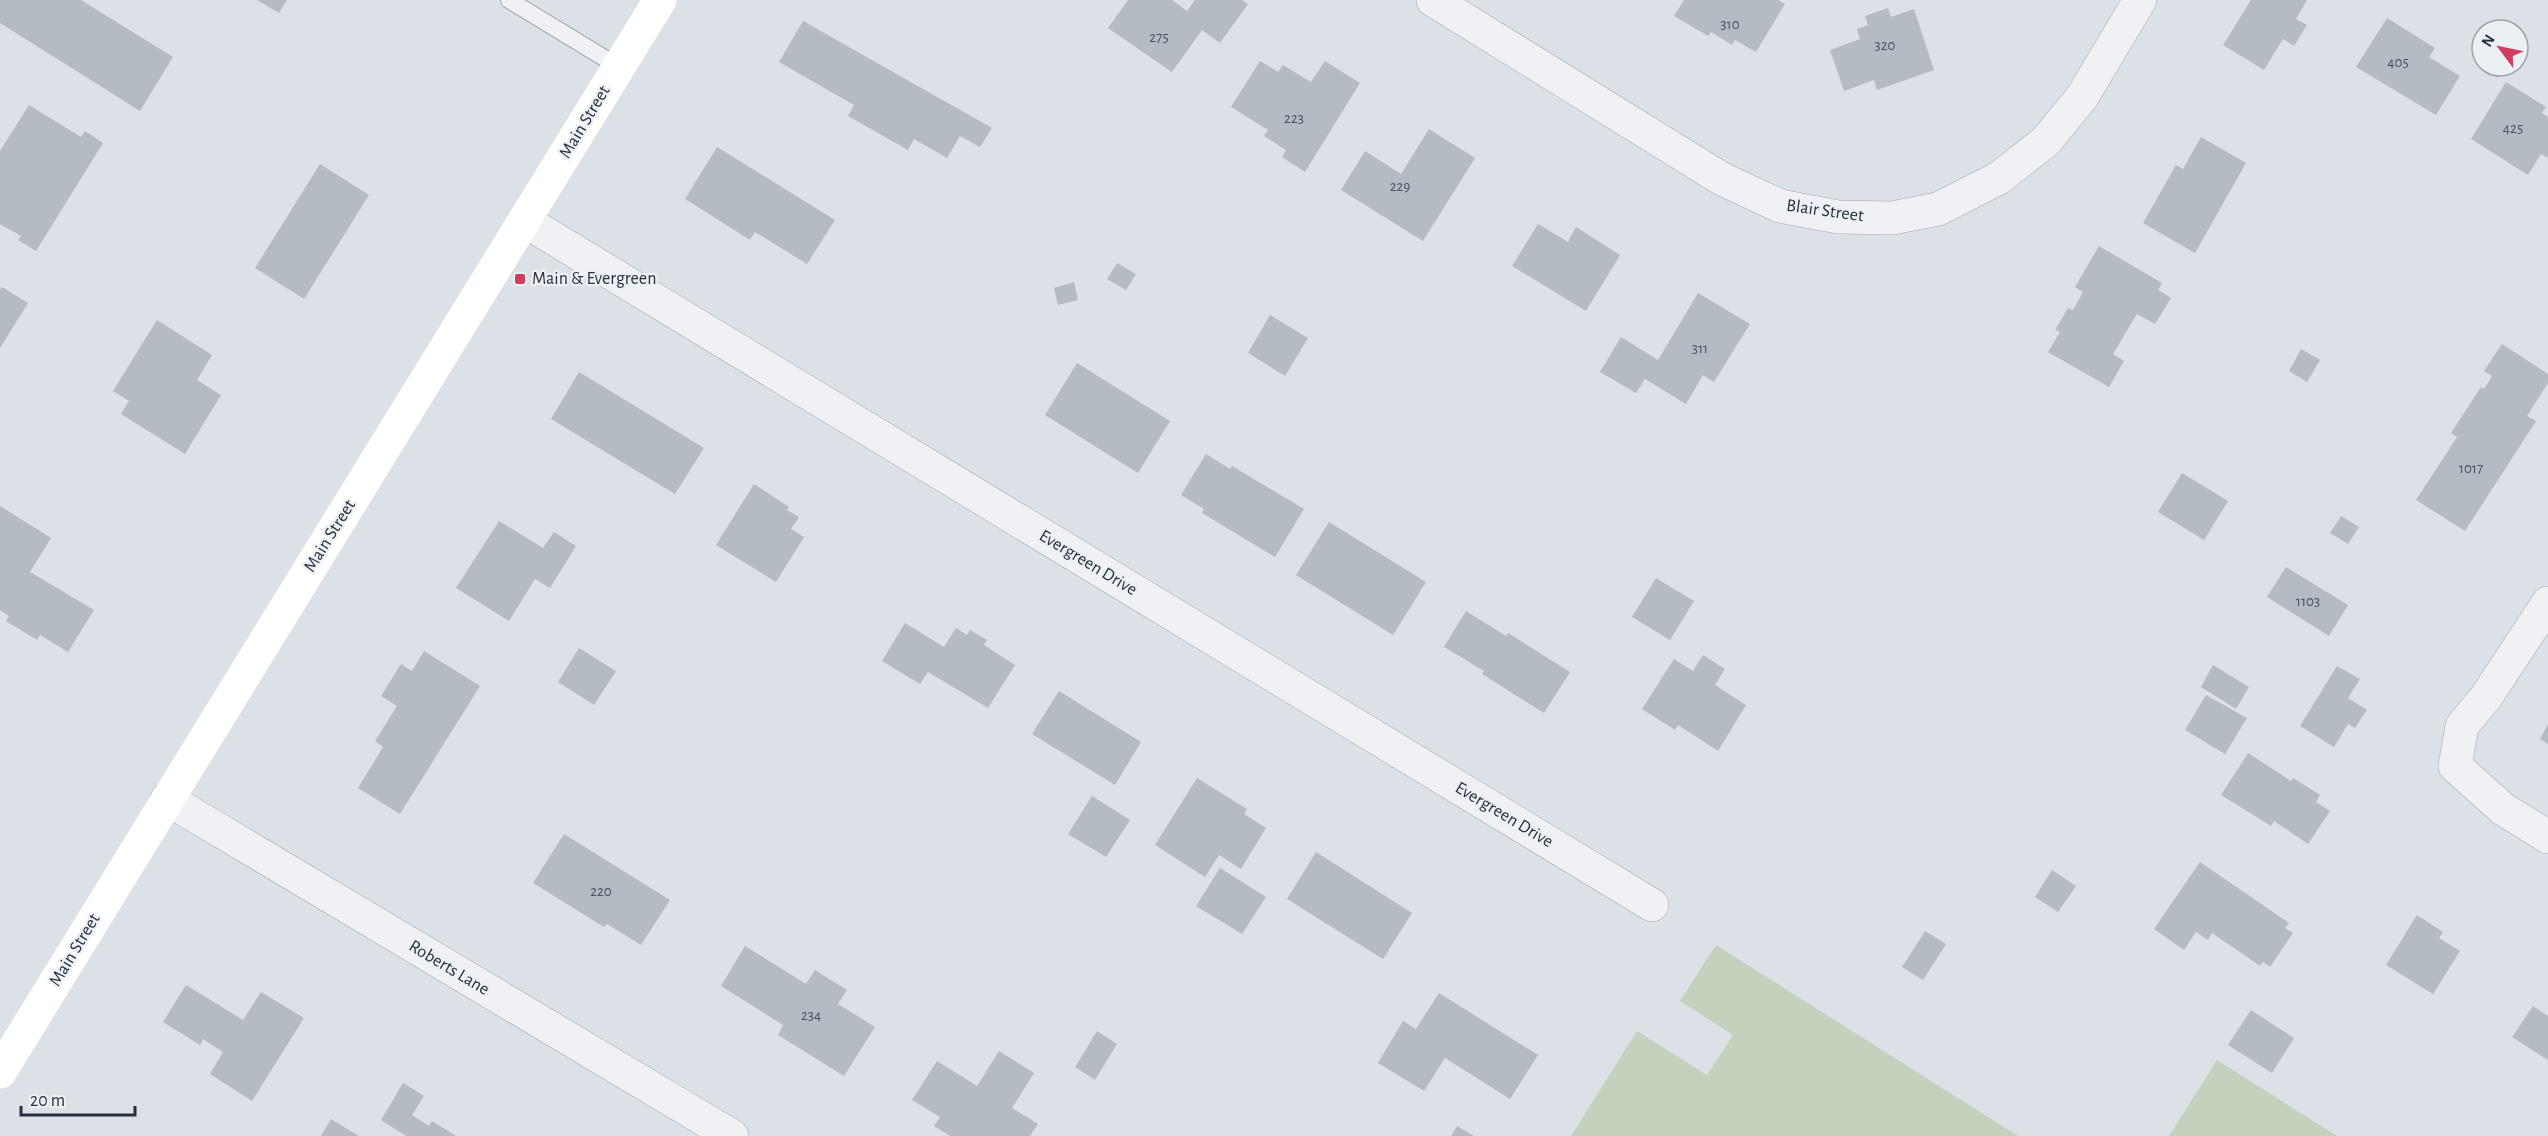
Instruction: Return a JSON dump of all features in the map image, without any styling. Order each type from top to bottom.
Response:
[{"type":"main road","name":"Main Street","points":[[0,1072],[660,0]]},
{"type":"street","name":"Blair Street","points":[[1433,0],[1722,179],[1780,206],[1838,217],[1892,218],[1938,208],[1999,178],[2046,141],[2082,97],[2140,0]]},
{"type":"street","name":"Evergreen Drive","points":[[525,221],[1652,905]]},
{"type":"street","points":[[2548,603],[2486,697],[2462,726],[2456,766],[2503,809],[2548,837]]},
{"type":"street","name":"Roberts Lane","points":[[167,799],[732,1136]]},
{"type":"lane","points":[[509,0],[619,67]]},
{"type":"green space","points":[[1716,945],[2018,1136],[1571,1136],[1637,1031],[1707,1075],[1733,1035],[1680,1001]]},
{"type":"green space","points":[[2217,1060],[2337,1136],[2169,1136]]},
{"type":"building","points":[[0,0],[81,0],[173,57],[140,111],[0,23]]},
{"type":"building","points":[[257,0],[287,0],[279,13]]},
{"type":"building","points":[[1128,0],[1172,0],[1187,11],[1195,0],[1242,0],[1248,4],[1220,43],[1202,30],[1172,72],[1108,28]]},
{"type":"building","points":[[1684,0],[1778,0],[1785,4],[1756,52],[1735,40],[1732,45],[1711,32],[1708,36],[1674,16]]},
{"type":"building","points":[[2251,0],[2307,0],[2296,19],[2307,25],[2294,46],[2283,39],[2264,70],[2223,45]]},
{"type":"building","points":[[1888,8],[1891,17],[1914,9],[1934,70],[1877,90],[1874,80],[1844,91],[1830,50],[1860,39],[1857,29],[1868,25],[1865,16]]},
{"type":"building","points":[[2387,18],[2435,48],[2429,57],[2460,76],[2436,115],[2356,67]]},
{"type":"building","points":[[803,21],[992,128],[980,147],[960,136],[947,158],[914,139],[908,150],[848,116],[854,105],[779,62]]},
{"type":"building","points":[[1260,61],[1278,72],[1283,65],[1311,82],[1325,61],[1360,83],[1305,172],[1282,157],[1286,150],[1264,136],[1268,130],[1231,107]]},
{"type":"building","points":[[2506,82],[2546,107],[2542,113],[2548,117],[2548,158],[2541,154],[2528,175],[2471,139]]},
{"type":"building","points":[[29,105],[81,137],[85,131],[103,143],[36,251],[18,240],[21,236],[0,224],[0,151]]},
{"type":"building","points":[[1429,129],[1475,158],[1423,241],[1341,190],[1365,151],[1401,174]]},
{"type":"building","points":[[2201,137],[2246,163],[2195,253],[2143,223],[2176,165],[2183,169]]},
{"type":"building","points":[[717,147],[835,220],[807,264],[755,232],[750,240],[685,199]]},
{"type":"building","points":[[320,164],[369,195],[304,299],[255,268]]},
{"type":"building","points":[[1538,224],[1568,242],[1576,227],[1620,255],[1586,311],[1512,266]]},
{"type":"building","points":[[2099,246],[2162,283],[2158,290],[2171,298],[2155,324],[2137,314],[2113,354],[2124,361],[2109,387],[2048,352],[2060,332],[2055,330],[2068,308],[2073,310],[2083,292],[2075,287]]},
{"type":"building","points":[[1117,263],[1136,274],[1126,290],[1107,279]]},
{"type":"building","points":[[1074,282],[1078,300],[1058,305],[1054,288]]},
{"type":"building","points":[[2,287],[28,303],[0,348],[0,290]]},
{"type":"building","points":[[1698,293],[1750,324],[1714,382],[1703,375],[1686,404],[1645,379],[1636,393],[1600,372],[1621,337],[1658,360]]},
{"type":"building","points":[[1270,315],[1308,338],[1285,376],[1248,353]]},
{"type":"building","points":[[157,320],[212,355],[197,380],[221,395],[185,454],[121,414],[129,401],[113,391]]},
{"type":"building","points":[[2502,344],[2548,374],[2548,383],[2527,416],[2536,421],[2465,531],[2416,500],[2457,437],[2451,433],[2481,387],[2484,389],[2492,376],[2484,371]]},
{"type":"building","points":[[2301,349],[2320,360],[2307,382],[2289,371]]},
{"type":"building","points":[[1077,363],[1170,421],[1138,473],[1045,415]]},
{"type":"building","points":[[579,372],[704,448],[675,494],[551,419]]},
{"type":"building","points":[[1206,454],[1230,469],[1232,466],[1304,509],[1275,557],[1202,513],[1204,509],[1181,495]]},
{"type":"building","points":[[2182,473],[2228,501],[2204,540],[2158,512]]},
{"type":"building","points":[[754,484],[789,507],[787,510],[799,517],[791,529],[804,537],[776,582],[716,545]]},
{"type":"building","points":[[0,506],[51,538],[30,572],[94,610],[68,652],[40,635],[37,640],[6,621],[9,616],[0,610]]},
{"type":"building","points":[[2341,516],[2359,527],[2348,544],[2330,533]]},
{"type":"building","points":[[499,521],[543,548],[554,532],[576,546],[550,588],[535,579],[509,621],[456,588]]},
{"type":"building","points":[[1329,522],[1426,582],[1393,635],[1296,575]]},
{"type":"building","points":[[2286,567],[2348,605],[2329,636],[2267,597]]},
{"type":"building","points":[[1656,578],[1694,601],[1670,640],[1632,617]]},
{"type":"building","points":[[1466,611],[1506,636],[1508,633],[1570,672],[1544,713],[1482,674],[1484,671],[1444,647]]},
{"type":"building","points":[[905,623],[944,647],[956,628],[967,635],[970,630],[987,640],[984,645],[1015,665],[988,708],[928,672],[920,684],[882,661]]},
{"type":"building","points":[[579,648],[616,671],[594,705],[558,682]]},
{"type":"building","points":[[424,651],[480,686],[400,814],[358,788],[383,747],[375,741],[397,706],[381,696],[401,664],[412,671]]},
{"type":"building","points":[[1703,655],[1725,669],[1715,685],[1746,705],[1718,751],[1678,725],[1675,730],[1642,709],[1674,659],[1693,671]]},
{"type":"building","points":[[2213,665],[2249,687],[2236,709],[2201,687]]},
{"type":"building","points":[[2337,666],[2360,679],[2348,698],[2367,710],[2355,728],[2348,724],[2334,747],[2300,726]]},
{"type":"building","points":[[1059,691],[1141,742],[1115,785],[1032,734]]},
{"type":"building","points":[[2206,695],[2247,718],[2225,754],[2185,730]]},
{"type":"building","points":[[2548,724],[2548,744],[2540,739]]},
{"type":"building","points":[[2248,753],[2291,781],[2293,778],[2320,795],[2316,802],[2330,811],[2308,844],[2274,821],[2271,826],[2221,795]]},
{"type":"building","points":[[1197,778],[1247,809],[1244,814],[1266,828],[1241,869],[1219,855],[1205,877],[1155,845]]},
{"type":"building","points":[[1092,796],[1130,820],[1106,857],[1068,834]]},
{"type":"building","points":[[564,834],[670,900],[641,945],[607,924],[604,927],[533,883]]},
{"type":"building","points":[[1316,852],[1412,913],[1383,959],[1287,899]]},
{"type":"building","points":[[2200,862],[2289,923],[2285,928],[2293,933],[2270,967],[2263,962],[2260,966],[2212,933],[2208,940],[2196,932],[2184,950],[2154,929]]},
{"type":"building","points":[[1220,868],[1266,897],[1242,934],[1196,906]]},
{"type":"building","points":[[2052,870],[2076,886],[2058,912],[2035,897]]},
{"type":"building","points":[[2417,915],[2443,932],[2439,938],[2460,951],[2433,994],[2386,965]]},
{"type":"building","points":[[1925,931],[1946,944],[1923,980],[1902,967]]},
{"type":"building","points":[[745,946],[806,984],[815,970],[847,990],[838,1004],[875,1027],[844,1076],[778,1035],[783,1025],[721,986]]},
{"type":"building","points":[[186,985],[243,1020],[261,992],[304,1018],[252,1101],[210,1074],[223,1052],[203,1039],[200,1045],[163,1022]]},
{"type":"building","points":[[1439,993],[1538,1055],[1510,1099],[1445,1058],[1424,1091],[1378,1063],[1403,1021],[1416,1029]]},
{"type":"building","points":[[2533,1006],[2548,1016],[2548,1060],[2512,1037]]},
{"type":"building","points":[[2251,1010],[2294,1038],[2272,1073],[2228,1045]]},
{"type":"building","points":[[1097,1031],[1117,1044],[1095,1080],[1075,1067]]},
{"type":"building","points":[[999,1051],[1034,1073],[1012,1108],[1038,1124],[1030,1136],[950,1136],[934,1126],[940,1117],[912,1100],[937,1061],[977,1086]]},
{"type":"building","points":[[403,1083],[424,1096],[412,1115],[429,1126],[432,1121],[456,1136],[406,1136],[381,1120]]},
{"type":"building","points":[[331,1119],[359,1136],[321,1136]]},
{"type":"building","points":[[1457,1126],[1474,1136],[1451,1136]]},
{"type":"place","name":"Main & Evergreen","points":[[520,279]]}]
